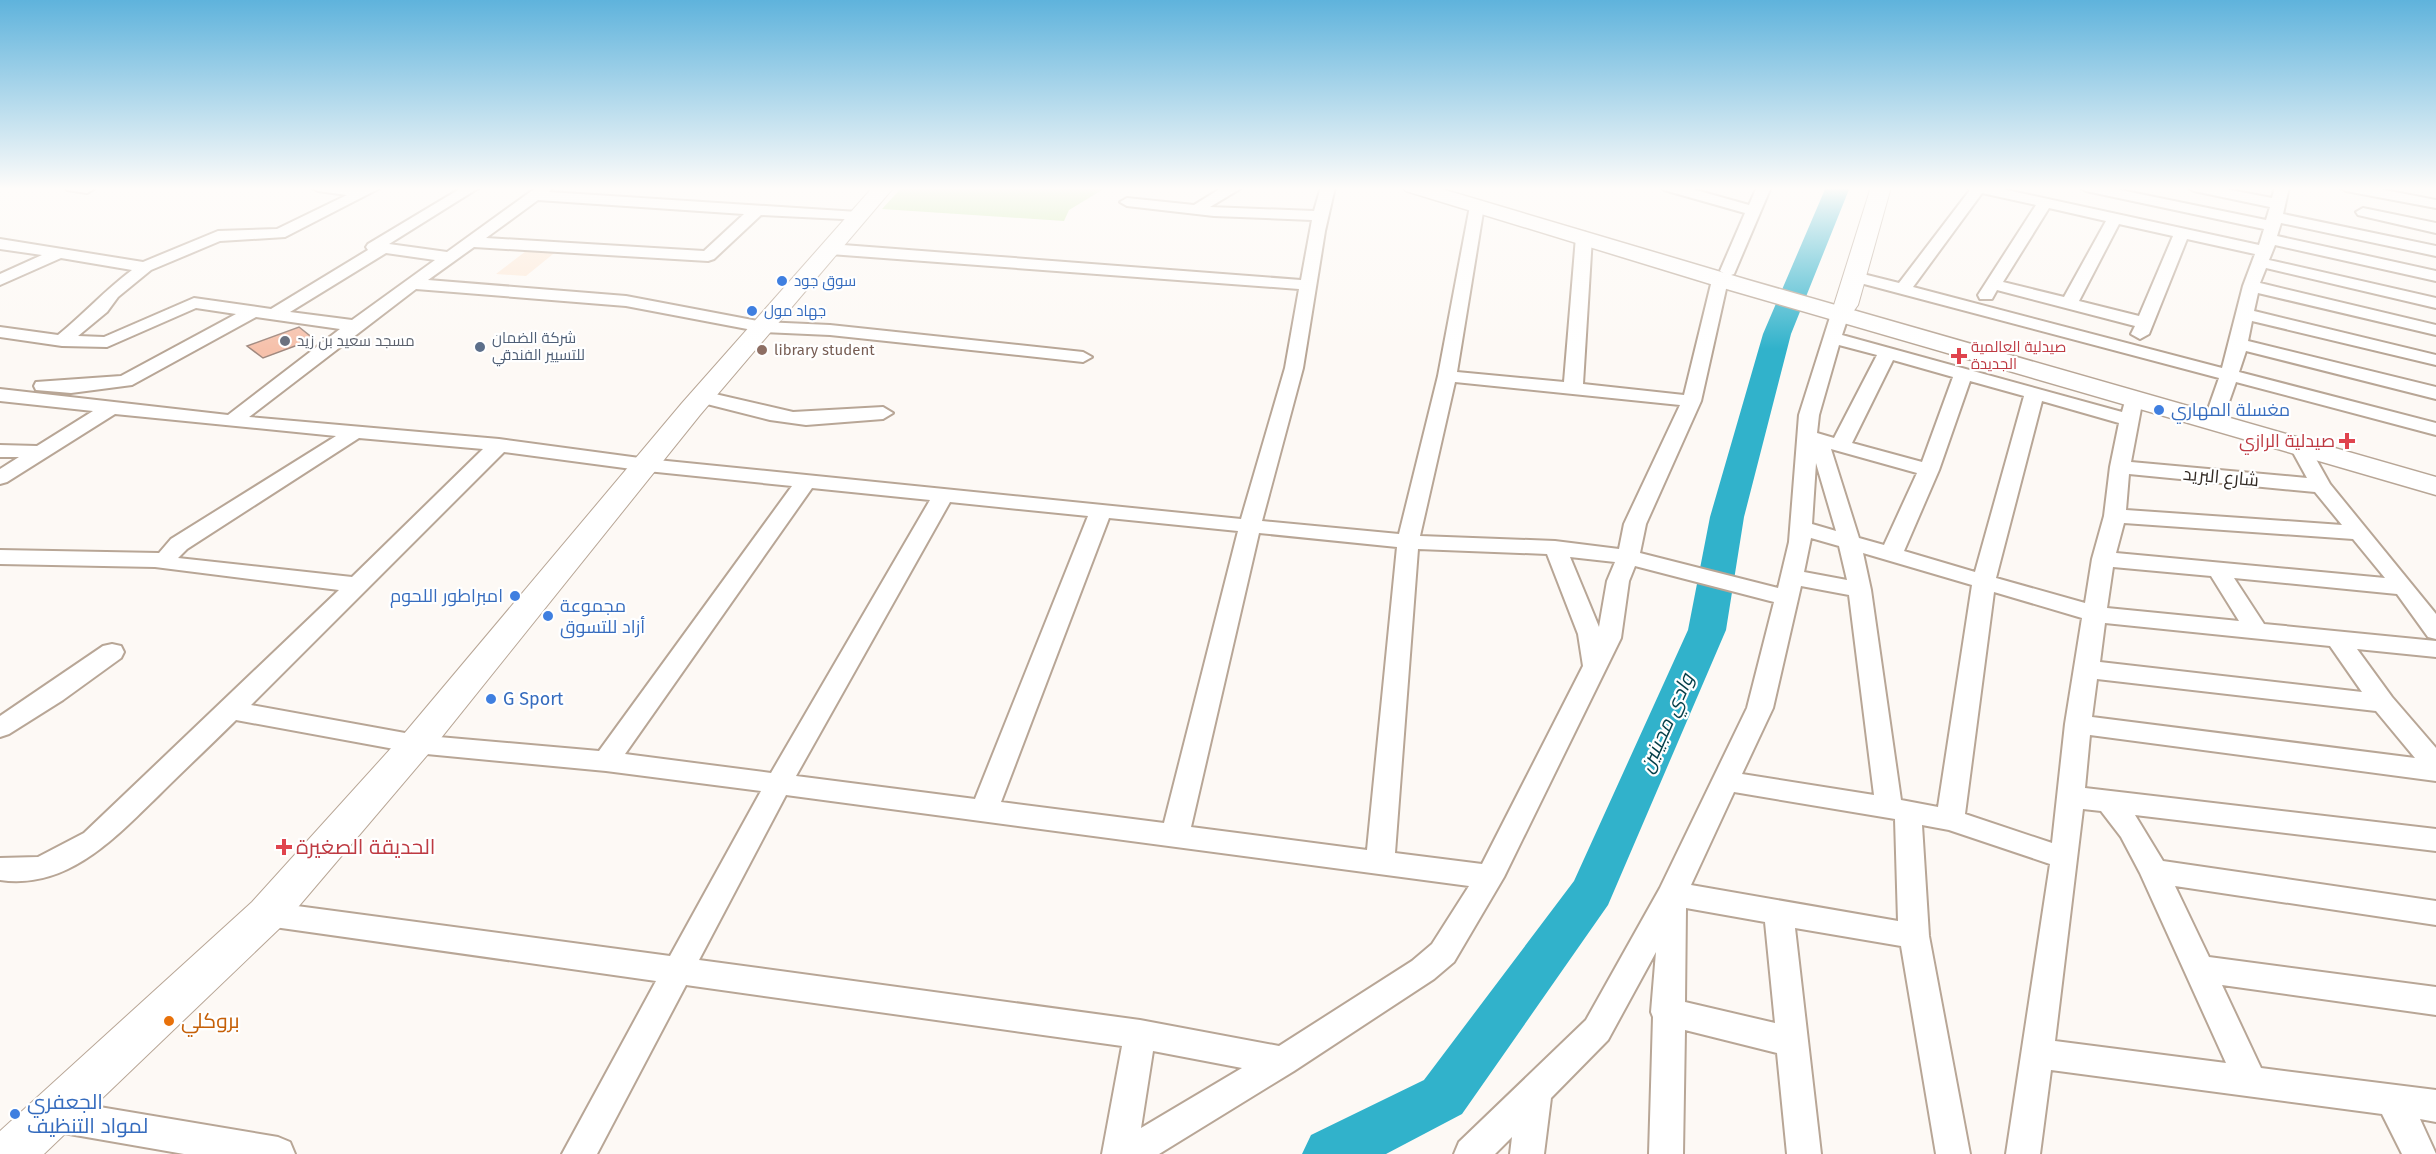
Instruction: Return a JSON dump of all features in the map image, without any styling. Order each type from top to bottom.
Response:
[{"type":"main road","points":[[1598,241],[1732,278]]},
{"type":"main road","points":[[1610,241],[1732,278],[2132,409],[2300,447],[2436,486]]},
{"type":"main road","points":[[1838,314],[2217,412],[2436,473]]},
{"type":"street","points":[[62,341],[101,308],[112,293],[145,267],[207,241]]},
{"type":"street","points":[[384,241],[374,247],[380,250],[449,257]]},
{"type":"street","points":[[232,421],[355,326],[473,242],[708,256],[724,241]]},
{"type":"street","points":[[11,1144],[52,1115],[267,914],[416,744],[702,397],[837,241]]},
{"type":"street","points":[[1175,835],[1250,526],[1294,368],[1316,241]]},
{"type":"street","points":[[1380,862],[1408,542],[1447,376],[1471,241]]},
{"type":"street","points":[[1573,388],[1584,241]]},
{"type":"street","points":[[1128,1154],[1283,1061],[1423,970],[1443,953],[1490,877],[1609,638],[1618,581],[1628,556],[1635,524],[1692,401],[1743,241]]},
{"type":"street","points":[[1866,241],[1855,278],[1838,314],[1814,391],[1822,441],[1860,590],[1899,809],[1914,936],[1953,1154]]},
{"type":"street","points":[[1903,290],[1938,241]]},
{"type":"street","points":[[1978,309],[2020,241]]},
{"type":"street","points":[[2070,303],[2103,241]]},
{"type":"street","points":[[2133,350],[2179,241]]},
{"type":"street","points":[[2217,412],[2239,344],[2251,286],[2266,241]]},
{"type":"street","points":[[2288,241],[2436,303]]},
{"type":"street","points":[[2300,241],[2436,276]]},
{"type":"street","points":[[2387,241],[2436,251]]},
{"type":"street","points":[[0,244],[56,255],[145,267]]},
{"type":"street","points":[[830,249],[1307,285]]},
{"type":"street","points":[[276,313],[380,250]]},
{"type":"street","points":[[0,280],[56,255]]},
{"type":"street","points":[[1855,278],[2436,429]]},
{"type":"street","points":[[412,284],[626,301],[763,327],[830,330],[1083,357]]},
{"type":"street","points":[[1993,284],[2145,322]]},
{"type":"street","points":[[2251,286],[2436,330]]},
{"type":"street","points":[[0,332],[62,341],[115,340],[194,303],[256,310],[355,326]]},
{"type":"street","points":[[0,384],[70,387],[125,381],[256,310]]},
{"type":"street","points":[[1838,314],[1887,354],[2034,394],[2132,409],[2120,467],[2115,516],[2103,559],[2078,724],[2065,858],[2023,1154]]},
{"type":"street","points":[[2246,314],[2436,360]]},
{"type":"street","points":[[2239,344],[2436,393]]},
{"type":"street","points":[[1471,1154],[1597,1030],[1671,894],[1760,708],[1822,441],[1887,354]]},
{"type":"street","points":[[1892,552],[1929,470],[1963,375]]},
{"type":"street","points":[[1447,376],[1692,401]]},
{"type":"street","points":[[1950,820],[1984,580],[2034,394]]},
{"type":"street","points":[[0,395],[232,421],[499,445],[647,465],[1408,542],[1555,548],[1628,556],[1744,586],[1860,590]]},
{"type":"street","points":[[702,397],[779,416],[799,418],[824,419],[883,413]]},
{"type":"street","points":[[0,477],[111,408]]},
{"type":"street","points":[[164,560],[178,544],[354,433]]},
{"type":"street","points":[[1822,441],[1929,470]]},
{"type":"street","points":[[0,869],[36,871],[69,856],[94,841],[231,710],[499,445]]},
{"type":"street","points":[[2300,447],[2321,486],[2434,627]]},
{"type":"street","points":[[0,451],[41,452]]},
{"type":"street","name":"شارع البريد","points":[[2120,467],[2321,486]]},
{"type":"street","points":[[606,761],[807,480]]},
{"type":"street","points":[[579,1154],[676,969],[944,494]]},
{"type":"street","points":[[984,810],[1101,511]]},
{"type":"street","points":[[2115,516],[2360,533]]},
{"type":"street","points":[[1801,528],[1892,552],[2096,614],[2436,649]]},
{"type":"street","points":[[1555,548],[1590,634],[1595,666]]},
{"type":"street","points":[[0,557],[164,560],[164,563],[206,569],[357,585]]},
{"type":"street","points":[[2103,559],[2404,587]]},
{"type":"street","points":[[2218,570],[2256,630]]},
{"type":"street","points":[[2337,639],[2383,703],[2436,766]]},
{"type":"street","points":[[0,728],[54,694],[112,652]]},
{"type":"street","points":[[2087,669],[2383,703]]},
{"type":"street","points":[[231,710],[416,744],[606,761],[1490,877]]},
{"type":"street","points":[[2078,724],[2436,771]]},
{"type":"street","points":[[1725,781],[1899,809],[1950,820],[2065,858]]},
{"type":"street","points":[[2072,797],[2436,840]]},
{"type":"street","points":[[2108,800],[2131,829],[2154,871],[2250,1080]]},
{"type":"street","points":[[2154,871],[2436,913]]},
{"type":"street","points":[[1671,894],[1914,936]]},
{"type":"street","points":[[1666,1154],[1671,894]]},
{"type":"street","points":[[267,914],[1140,1034],[1283,1061]]},
{"type":"street","points":[[1779,914],[1804,1154]]},
{"type":"street","points":[[2198,969],[2436,1001]]},
{"type":"street","points":[[1667,1012],[1792,1042]]},
{"type":"street","points":[[1119,1154],[1140,1034]]},
{"type":"street","points":[[2036,1053],[2436,1106]]},
{"type":"street","points":[[1527,1154],[1535,1092]]},
{"type":"street","points":[[2392,1100],[2420,1154]]},
{"type":"street","points":[[52,1115],[278,1154]]},
{"type":"shaded area","points":[[530,248],[558,250],[526,276],[496,274]]},
{"type":"building","name":"مسجد سعيد بن زيد","points":[[299,327],[314,339],[263,358],[247,346]]},
{"type":"waterway","name":"وادي مجينين","points":[[1330,1154],[1443,1097],[1592,892],[1707,630],[1727,517],[1777,334],[1816,241]]},
{"type":"place","name":"سوق جود","points":[[782,281]]},
{"type":"place","name":"جهاد مول","points":[[752,311]]},
{"type":"place","name":"مسجد سعيد بن زيد","points":[[285,341]]},
{"type":"place","name":"شركة الضمان للتسيير الفندقي","points":[[480,347]]},
{"type":"place","name":"library student","points":[[762,350]]},
{"type":"place","name":"صيدلية العالمية الجديدة","points":[[1959,356]]},
{"type":"place","name":"مغسلة المهاري","points":[[2159,410]]},
{"type":"place","name":"صيدلية الرازي","points":[[2347,441]]},
{"type":"place","name":"امبراطور اللحوم","points":[[515,596]]},
{"type":"place","name":"مجموعة أزاد للتسوق","points":[[548,616]]},
{"type":"place","name":"G Sport","points":[[491,699]]},
{"type":"place","name":"الحديقة الصغيرة","points":[[284,847]]},
{"type":"place","name":"بروكلي","points":[[169,1021]]},
{"type":"place","name":"الجعفري لمواد التنظيف","points":[[15,1114]]}]
